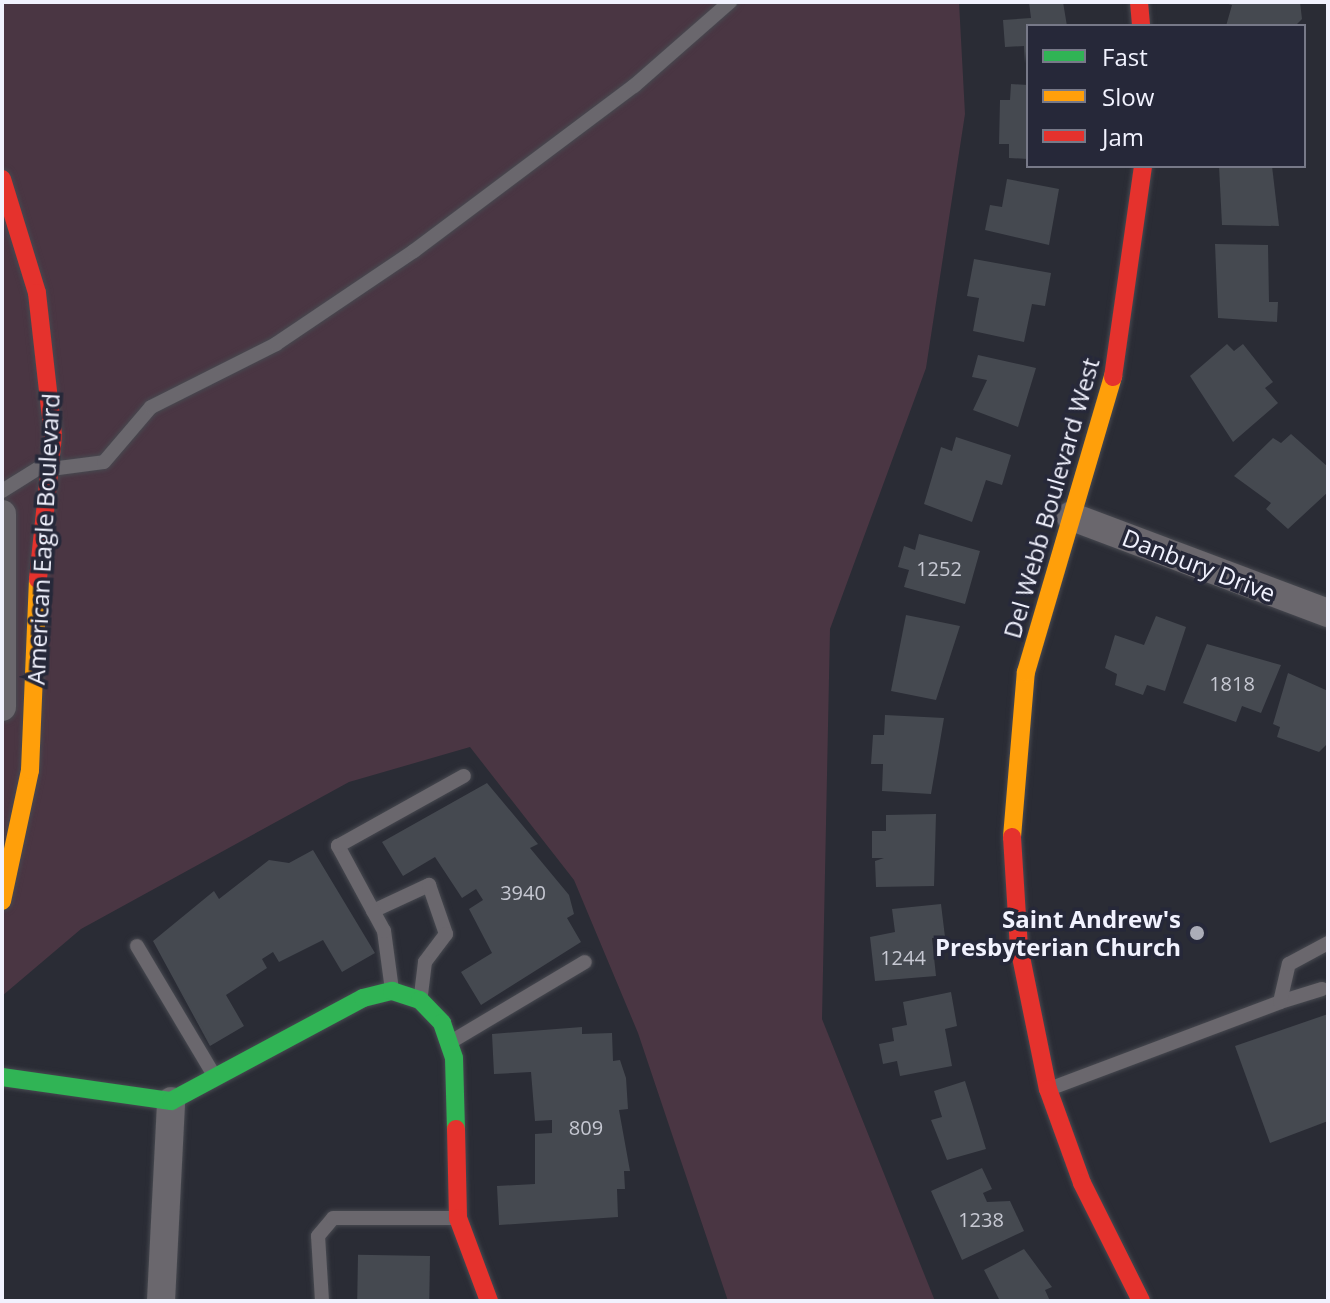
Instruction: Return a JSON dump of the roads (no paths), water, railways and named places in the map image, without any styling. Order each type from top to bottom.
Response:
[{"type":"street","points":[[1139,2],[1141,24]]},
{"type":"street","name":"Del Webb Boulevard West","points":[[1141,1301],[1082,1183],[1048,1089],[1015,912],[1013,789],[1026,672],[1126,323],[1143,168]]},
{"type":"street","name":"American Eagle Boulevard","points":[[2,901],[30,770],[40,522],[51,464],[50,367],[8,219],[3,186]]},
{"type":"street","name":"Danbury Drive","points":[[1070,516],[1328,613]]},
{"type":"street","name":"American Eagle Boulevard","points":[[2,707],[3,531]]},
{"type":"street","points":[[2,1077],[171,1101],[363,998],[392,991],[420,1000],[449,1043],[458,1218],[489,1301]]},
{"type":"street","points":[[161,1301],[171,1101]]},
{"type":"lane","points":[[2,491],[51,464],[104,462],[151,407],[276,344],[380,275],[634,86],[730,2]]},
{"type":"lane","points":[[392,991],[384,931],[338,846],[464,776]]},
{"type":"lane","points":[[373,911],[429,885],[446,934],[425,962],[420,1000]]},
{"type":"lane","points":[[1280,1002],[1289,964],[1328,943]]},
{"type":"lane","points":[[137,946],[215,1078]]},
{"type":"lane","points":[[449,1043],[585,962]]},
{"type":"lane","points":[[1048,1089],[1322,989]]},
{"type":"lane","points":[[322,1301],[318,1236],[333,1218],[458,1218]]},
{"type":"place","name":"Saint Andrew's Presbyterian Church","points":[[1197,933]]}]
